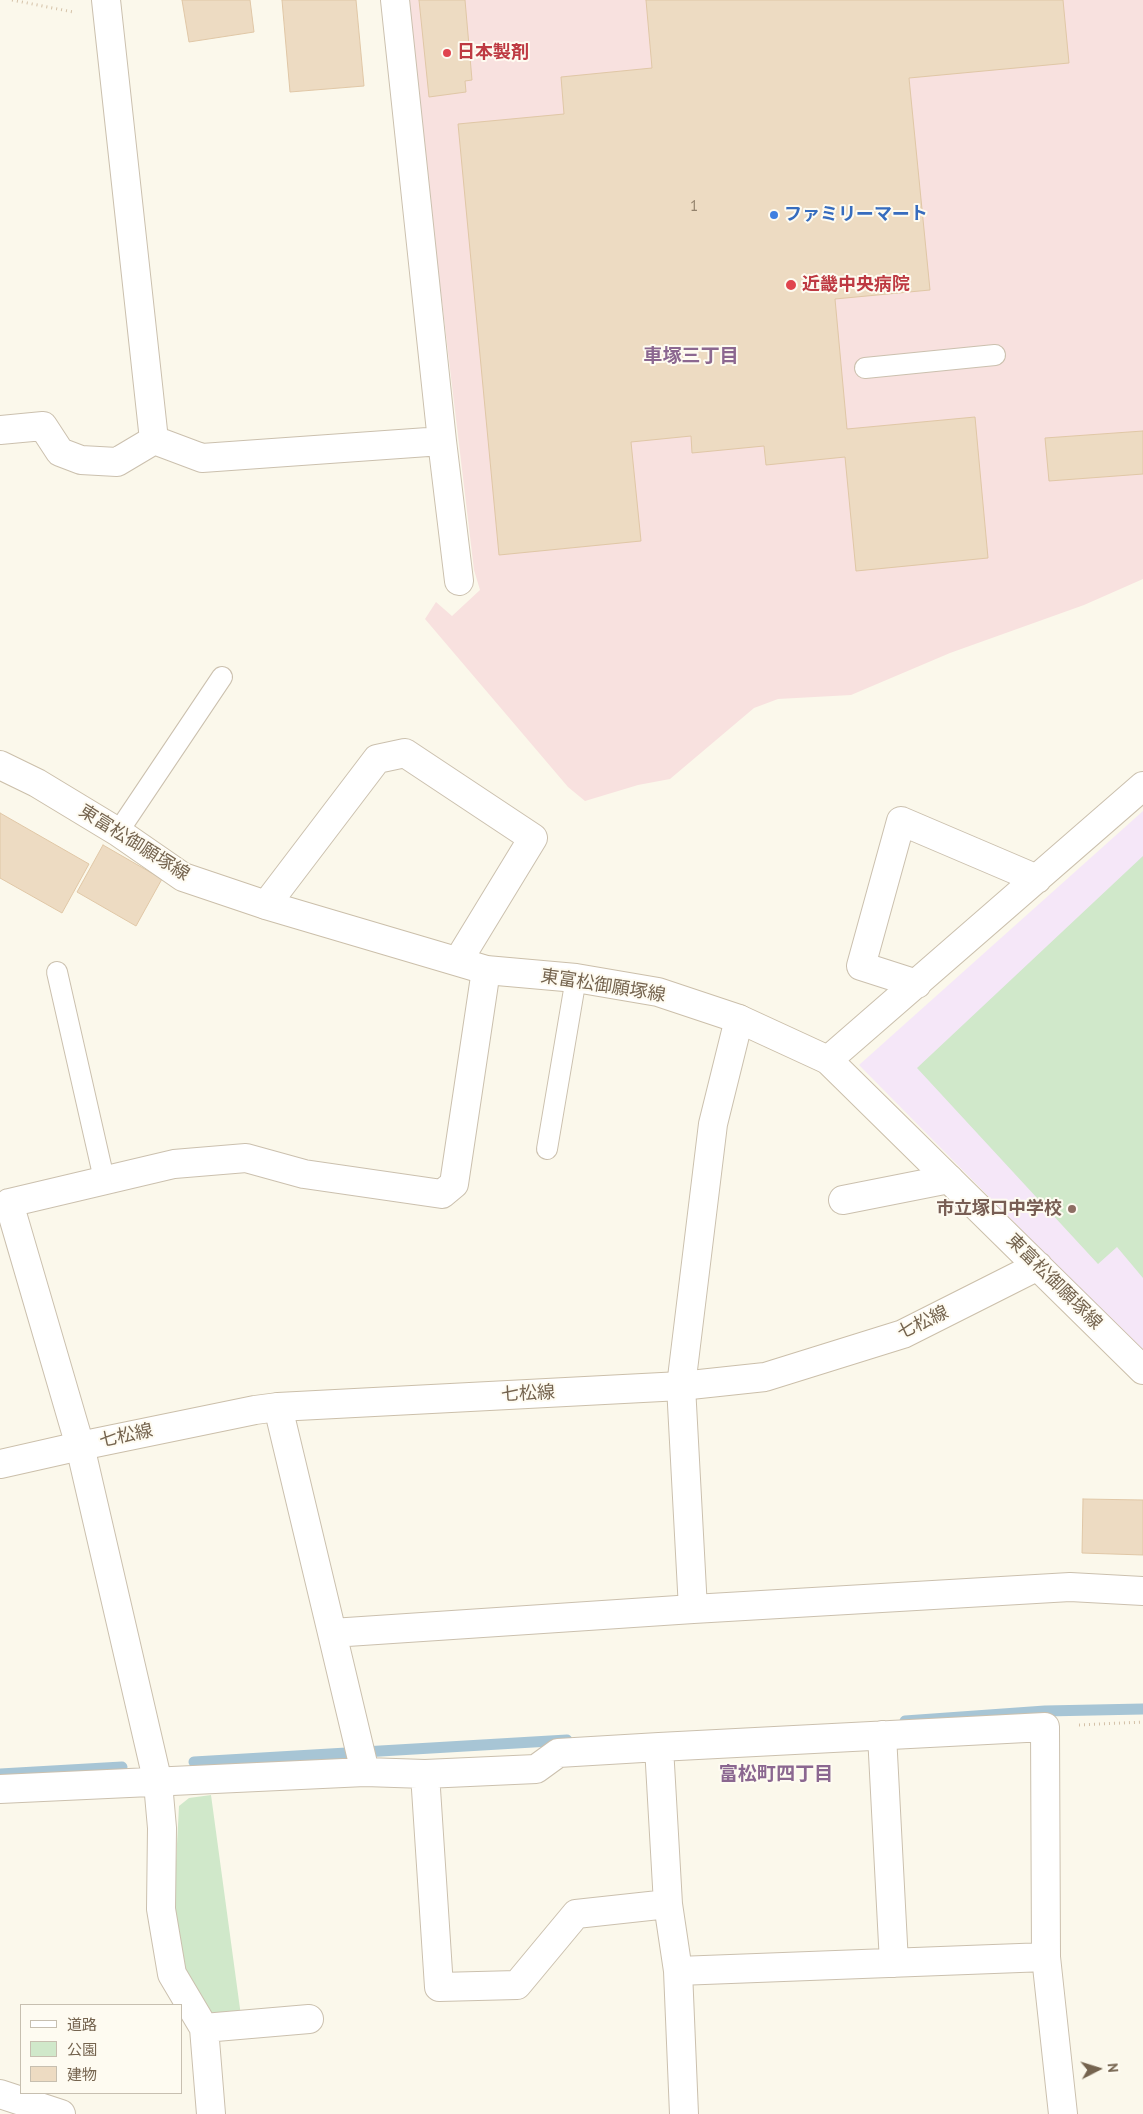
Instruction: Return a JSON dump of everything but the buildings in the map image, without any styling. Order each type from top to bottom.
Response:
[{"type":"street","points":[[395,0],[442,441],[459,581]]},
{"type":"street","points":[[107,9],[154,440]]},
{"type":"street","points":[[0,430],[44,426],[60,452],[81,460],[117,462],[154,440]]},
{"type":"street","points":[[154,440],[202,458],[442,441]]},
{"type":"street","points":[[266,905],[377,759],[405,753],[533,838],[458,961]]},
{"type":"street","name":"東富松御願塚線","points":[[0,765],[37,783],[118,832],[183,877],[266,905],[486,970],[576,978],[658,992],[739,1019],[828,1060],[1143,1370]]},
{"type":"street","points":[[828,1060],[1143,786]]},
{"type":"street","points":[[917,984],[861,966],[901,821],[1037,879]]},
{"type":"street","points":[[211,2114],[204,2028],[172,1974],[161,1909],[162,1828],[158,1783],[80,1446],[10,1203],[104,1179],[174,1164],[246,1158],[304,1174],[442,1194],[454,1184],[486,970]]},
{"type":"street","points":[[693,1609],[681,1386],[713,1124],[739,1019]]},
{"type":"street","points":[[843,1200],[949,1179]]},
{"type":"street","name":"七松線","points":[[0,1464],[80,1446],[278,1407],[681,1386],[765,1377],[903,1334],[1038,1266]]},
{"type":"street","points":[[278,1407],[365,1772]]},
{"type":"street","points":[[332,1633],[1070,1587],[1143,1591]]},
{"type":"street","points":[[0,1789],[365,1772],[425,1774],[536,1768],[558,1753],[1045,1727],[1046,1957],[1063,2114]]},
{"type":"street","points":[[882,1735],[894,1964]]},
{"type":"street","points":[[659,1747],[668,1904],[678,1971],[684,2114]]},
{"type":"street","points":[[425,1774],[439,1987],[517,1985],[576,1914],[668,1904]]},
{"type":"street","points":[[678,1971],[1046,1957]]},
{"type":"street","points":[[204,2028],[309,2019]]},
{"type":"street","points":[[0,2094],[61,2114]]},
{"type":"lane","points":[[865,368],[995,356]]},
{"type":"lane","points":[[118,832],[222,677]]},
{"type":"lane","points":[[57,972],[104,1179]]},
{"type":"lane","points":[[547,1149],[576,978]]},
{"type":"path","points":[[12,0],[107,9]]},
{"type":"path","points":[[1045,1727],[1143,1722]]},
{"type":"shaded area","name":"近畿中央病院","points":[[406,0],[1143,0],[1143,579],[1084,605],[950,653],[851,695],[778,699],[754,708],[670,779],[638,785],[585,801],[568,787],[425,619],[436,602],[452,616],[480,590],[474,570]]},
{"type":"shaded area","name":"市立塚口中学校","points":[[1143,811],[1143,1353],[859,1065]]},
{"type":"green space","name":"市立塚口中学校","points":[[1143,856],[1143,1278],[1117,1247],[1098,1264],[917,1068]]},
{"type":"green space","points":[[211,1795],[241,2016],[225,2017],[205,2011],[186,1970],[174,1901],[179,1806],[189,1798]]},
{"type":"waterway","points":[[905,1721],[1045,1711],[1143,1709]]},
{"type":"waterway","points":[[194,1762],[567,1740]]},
{"type":"waterway","points":[[0,1774],[122,1767]]},
{"type":"place","name":"日本製剤","points":[[447,53]]},
{"type":"place","name":"ファミリーマート","points":[[774,215]]},
{"type":"place","name":"近畿中央病院","points":[[791,285]]},
{"type":"place","name":"市立塚口中学校","points":[[1072,1209]]},
{"type":"district","name":"車塚三丁目","points":[[691,357]]},
{"type":"district","name":"富松町四丁目","points":[[776,1775]]}]
